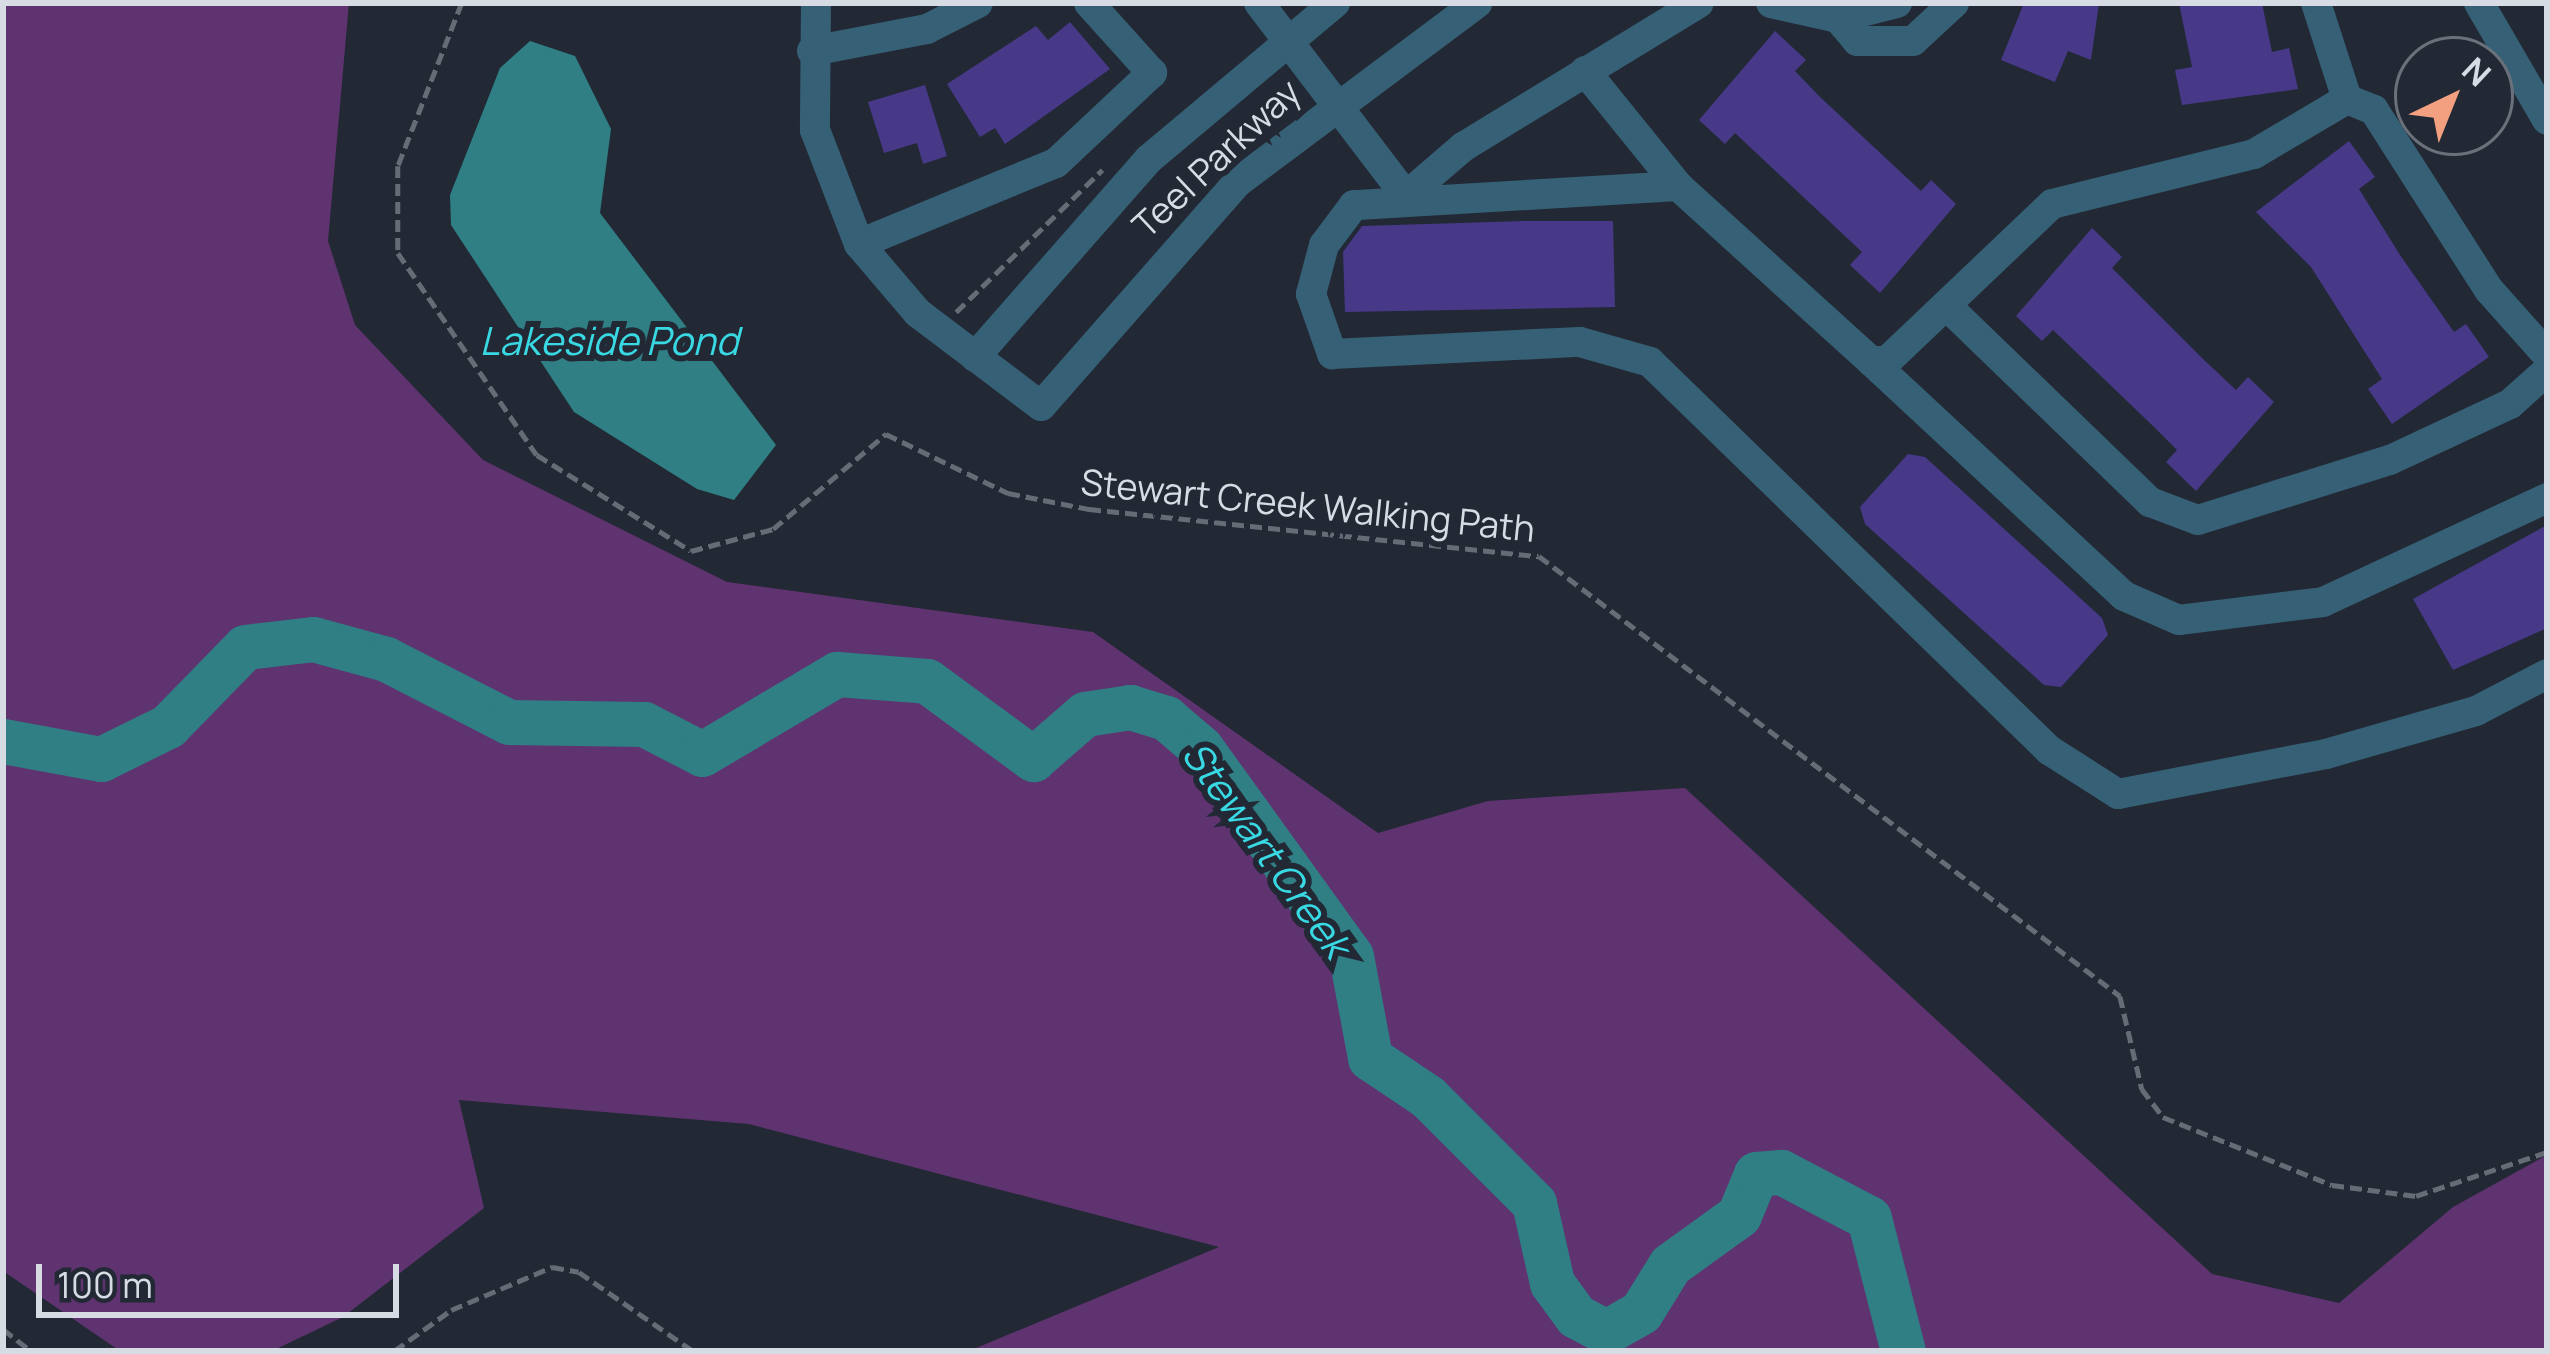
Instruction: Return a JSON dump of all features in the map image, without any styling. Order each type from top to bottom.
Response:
[{"type":"street","points":[[816,3],[812,51],[824,168],[860,244],[892,288],[974,357]]},
{"type":"street","points":[[812,51],[927,29],[978,3]]},
{"type":"street","points":[[860,244],[1056,163],[1153,73],[1088,3]]},
{"type":"street","points":[[1259,3],[1331,105],[1406,196]]},
{"type":"street","name":"Teel Parkway","points":[[1335,3],[1133,175],[974,357],[1041,406],[1180,238],[1331,105],[1477,3]]},
{"type":"street","points":[[1406,196],[1585,71],[1699,3]]},
{"type":"street","points":[[1771,3],[1854,11],[1897,3]]},
{"type":"street","points":[[1854,11],[1857,41],[1913,41],[1954,3]]},
{"type":"street","points":[[2317,3],[2348,99],[2374,110],[2489,290],[2547,355]]},
{"type":"street","points":[[2479,3],[2547,120]]},
{"type":"street","points":[[1585,71],[1678,186],[2124,596],[2179,620],[2323,602],[2547,498]]},
{"type":"street","points":[[1871,361],[1886,361],[1949,308],[2051,204],[2254,154],[2348,99]]},
{"type":"street","points":[[1678,186],[1536,203],[1406,196],[1354,206],[1324,244],[1311,294],[1332,354],[1580,342],[1650,362],[2049,750],[2118,794],[2326,754],[2476,711],[2547,674]]},
{"type":"street","points":[[1949,308],[2150,502],[2198,520],[2390,460],[2510,404],[2547,371]]},
{"type":"path","name":"Stewart Creek Walking Path","points":[[462,3],[398,166],[398,253],[537,454],[691,550],[773,529],[886,434],[1008,494],[1089,509],[1539,556],[2120,996],[2141,1089],[2163,1118],[2332,1185],[2416,1196],[2547,1152]]},
{"type":"path","points":[[394,1351],[452,1310],[552,1267],[579,1272],[693,1351]]},
{"type":"path","points":[[3,1329],[31,1351]]},
{"type":"shaded area","points":[[3,3],[349,3],[328,241],[355,325],[483,460],[727,582],[1093,632],[1378,833],[1488,801],[1685,788],[2212,1274],[2339,1303],[2453,1207],[2547,1155],[2547,1351],[969,1351],[1219,1247],[749,1124],[459,1100],[484,1208],[343,1317],[272,1351],[120,1351],[3,1271]]},
{"type":"water","name":"Lakeside Pond","points":[[530,41],[575,56],[611,129],[600,213],[776,445],[734,500],[697,489],[574,412],[451,225],[450,195],[500,68]]},
{"type":"building","points":[[2024,3],[2099,3],[2091,60],[2068,51],[2055,82],[2001,60]]},
{"type":"building","points":[[2179,3],[2262,3],[2272,52],[2289,48],[2298,89],[2182,105],[2175,70],[2192,67]]},
{"type":"building","points":[[1070,22],[1110,69],[1005,144],[995,128],[980,137],[947,84],[1036,26],[1048,40]]},
{"type":"building","points":[[1775,31],[1806,60],[1795,71],[1819,96],[1921,191],[1931,180],[1956,204],[1880,293],[1850,265],[1862,252],[1735,133],[1725,144],[1699,120]]},
{"type":"building","points":[[925,85],[947,156],[923,164],[917,143],[884,153],[868,102]]},
{"type":"building","points":[[2349,141],[2375,177],[2359,189],[2400,255],[2454,332],[2466,324],[2489,357],[2392,424],[2368,389],[2382,379],[2311,267],[2256,212]]},
{"type":"building","points":[[1613,221],[1615,307],[1345,312],[1343,252],[1362,226]]},
{"type":"building","points":[[2092,228],[2122,257],[2112,268],[2202,358],[2236,390],[2248,377],[2274,402],[2196,491],[2166,462],[2177,450],[2153,426],[2053,330],[2042,341],[2016,316]]},
{"type":"building","points":[[1908,454],[1925,457],[2102,618],[2108,635],[2061,687],[2044,685],[1865,524],[1860,507]]},
{"type":"building","points":[[2547,525],[2547,628],[2453,670],[2413,599]]},
{"type":"waterway","name":"Stewart Creek","points":[[3,741],[101,759],[168,726],[245,647],[313,639],[386,659],[509,722],[644,724],[702,754],[837,674],[927,681],[1033,759],[1085,714],[1130,707],[1166,718],[1201,748],[1351,956],[1370,1058],[1428,1097],[1534,1203],[1552,1283],[1576,1316],[1606,1332],[1641,1312],[1670,1265],[1739,1215],[1756,1174],[1781,1172],[1869,1218],[1903,1351]]}]
